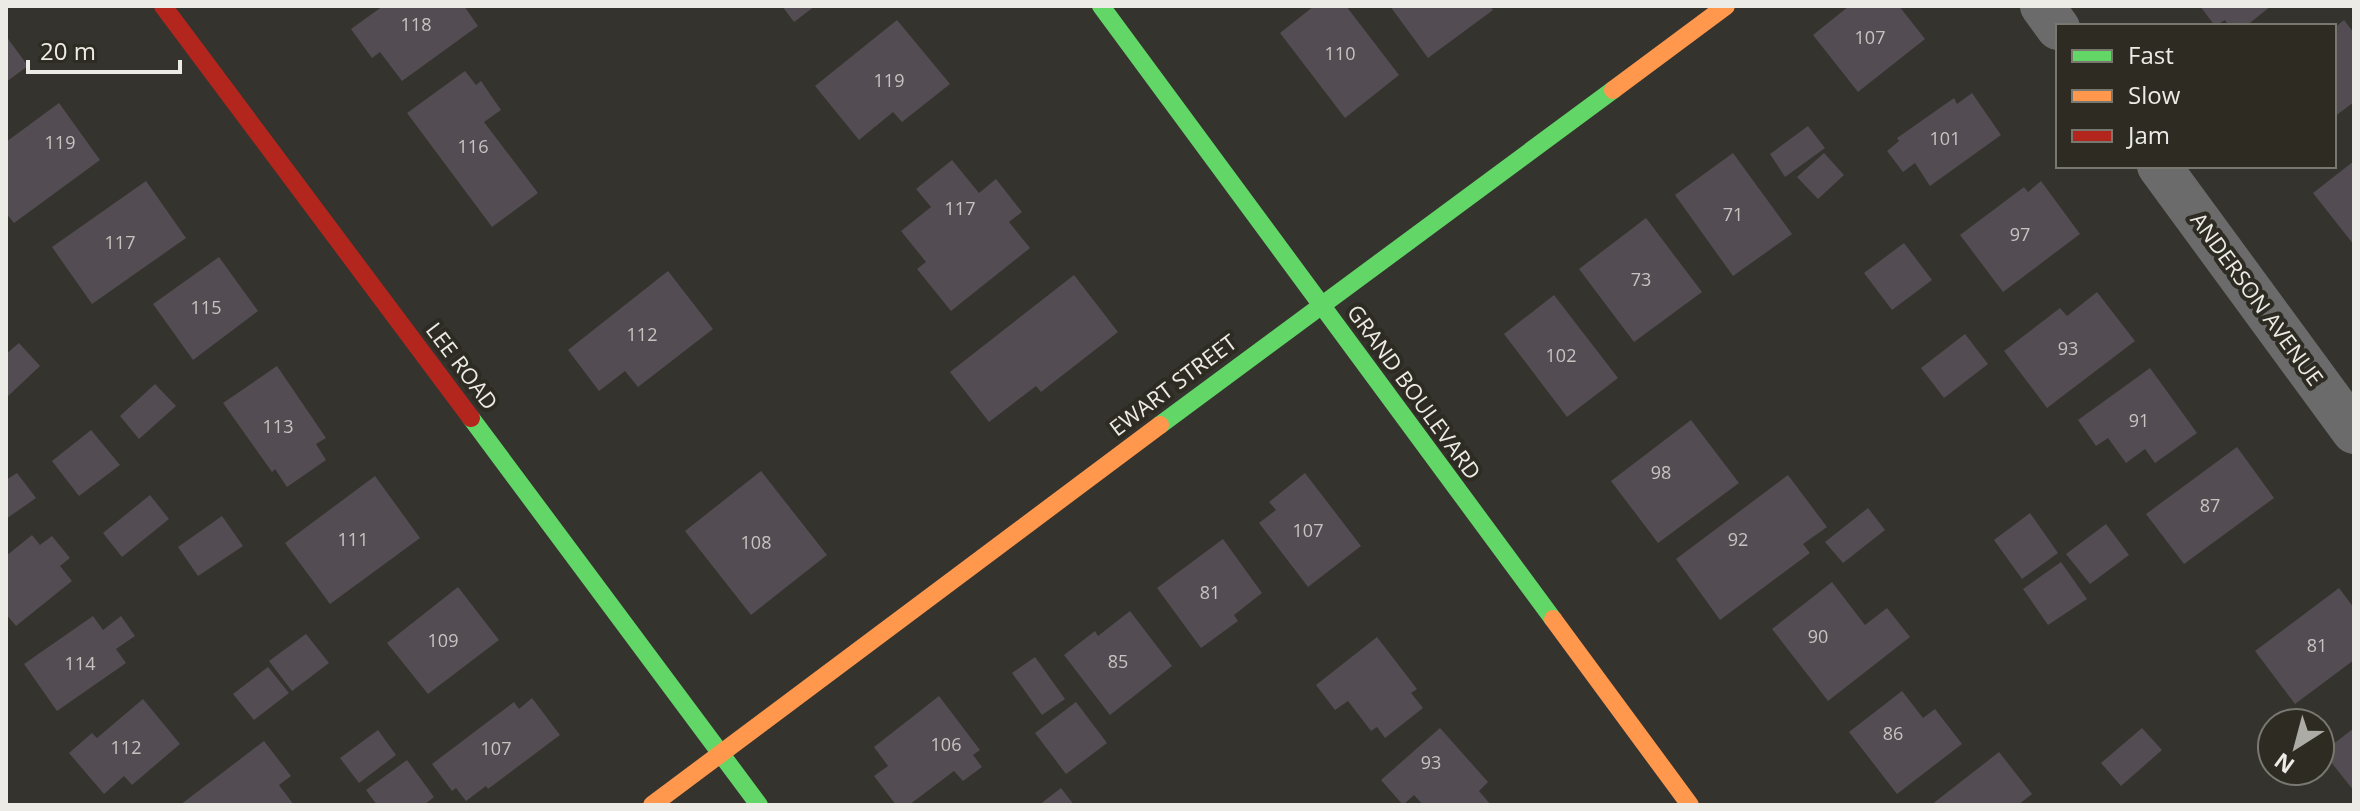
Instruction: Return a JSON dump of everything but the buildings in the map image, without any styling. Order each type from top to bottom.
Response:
[{"type":"street","name":"LEE ROAD","points":[[163,6],[759,805]]},
{"type":"street","name":"GRAND BOULEVARD","points":[[1101,6],[1690,805]]},
{"type":"street","name":"EWART STREET","points":[[652,805],[1320,305],[1726,6]]},
{"type":"street","points":[[2042,6],[2056,25]]},
{"type":"street","name":"ANDERSON AVENUE","points":[[2160,168],[2354,432]]},
{"type":"traffic: fast","points":[[1101,6],[1553,619]]},
{"type":"traffic: fast","points":[[1160,425],[1613,90]]},
{"type":"traffic: fast","points":[[471,418],[759,805]]},
{"type":"traffic: slow","points":[[1613,90],[1726,6]]},
{"type":"traffic: slow","points":[[652,805],[1160,425]]},
{"type":"traffic: slow","points":[[1553,619],[1690,805]]},
{"type":"traffic: jam","points":[[163,6],[471,418]]}]
